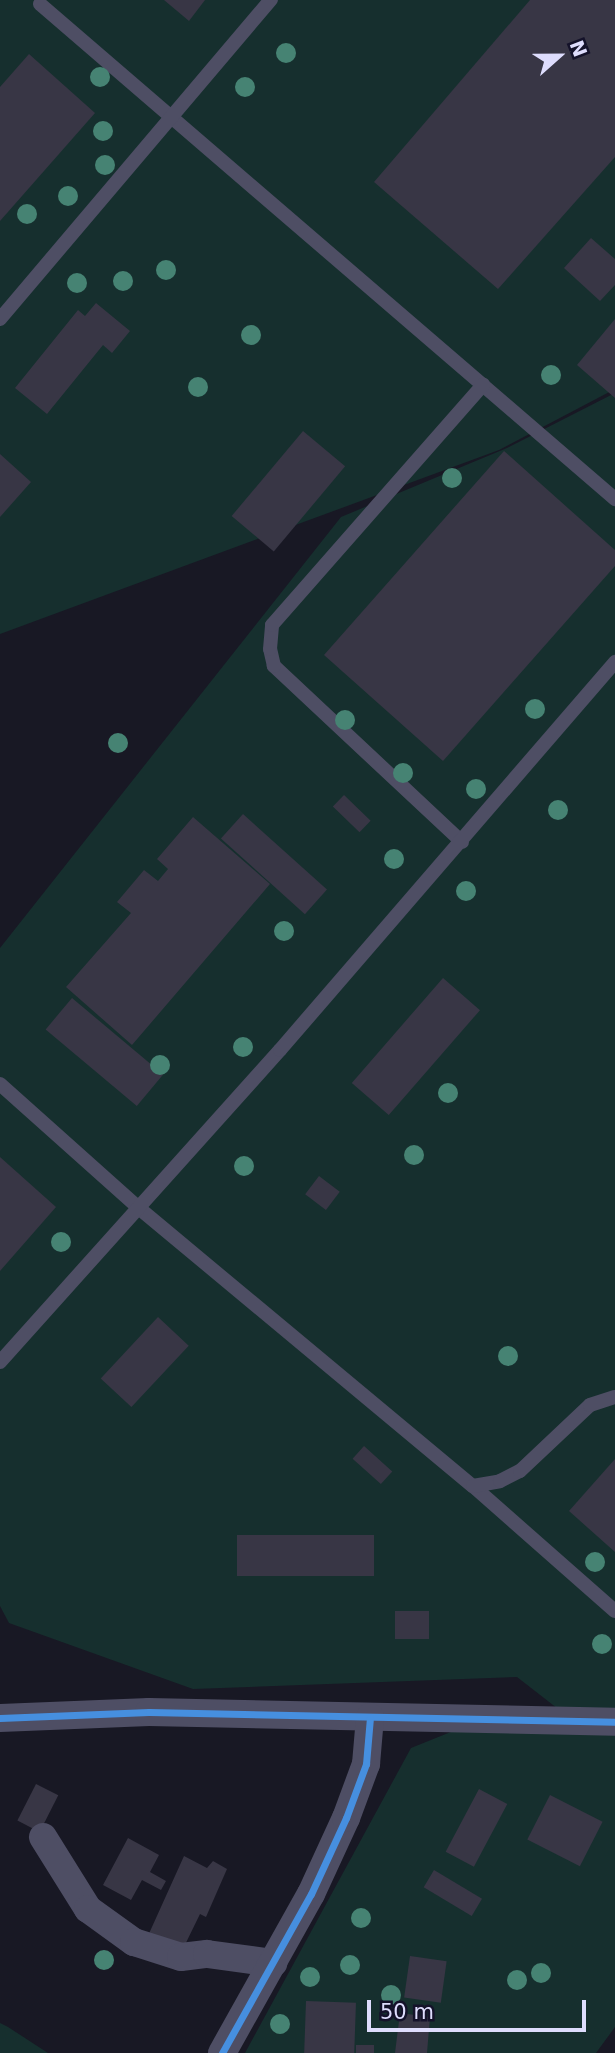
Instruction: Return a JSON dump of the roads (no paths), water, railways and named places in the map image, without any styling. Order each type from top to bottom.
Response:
[{"type":"street","points":[[0,1718],[149,1712],[615,1722]]},
{"type":"street","points":[[222,2053],[272,1963],[346,1818],[366,1764],[370,1717]]},
{"type":"street","points":[[43,1837],[88,1909],[134,1942],[181,1957],[207,1954],[272,1963]]},
{"type":"lane","points":[[0,319],[176,117],[179,106],[271,0]]},
{"type":"lane","points":[[40,4],[176,117],[615,499]]},
{"type":"lane","points":[[462,842],[274,666],[270,649],[272,625],[483,385]]},
{"type":"lane","points":[[0,1362],[140,1209],[462,842],[615,662]]},
{"type":"lane","points":[[0,1084],[140,1209],[472,1486],[615,1611]]},
{"type":"lane","points":[[472,1486],[500,1481],[520,1471],[590,1405],[615,1397]]}]
